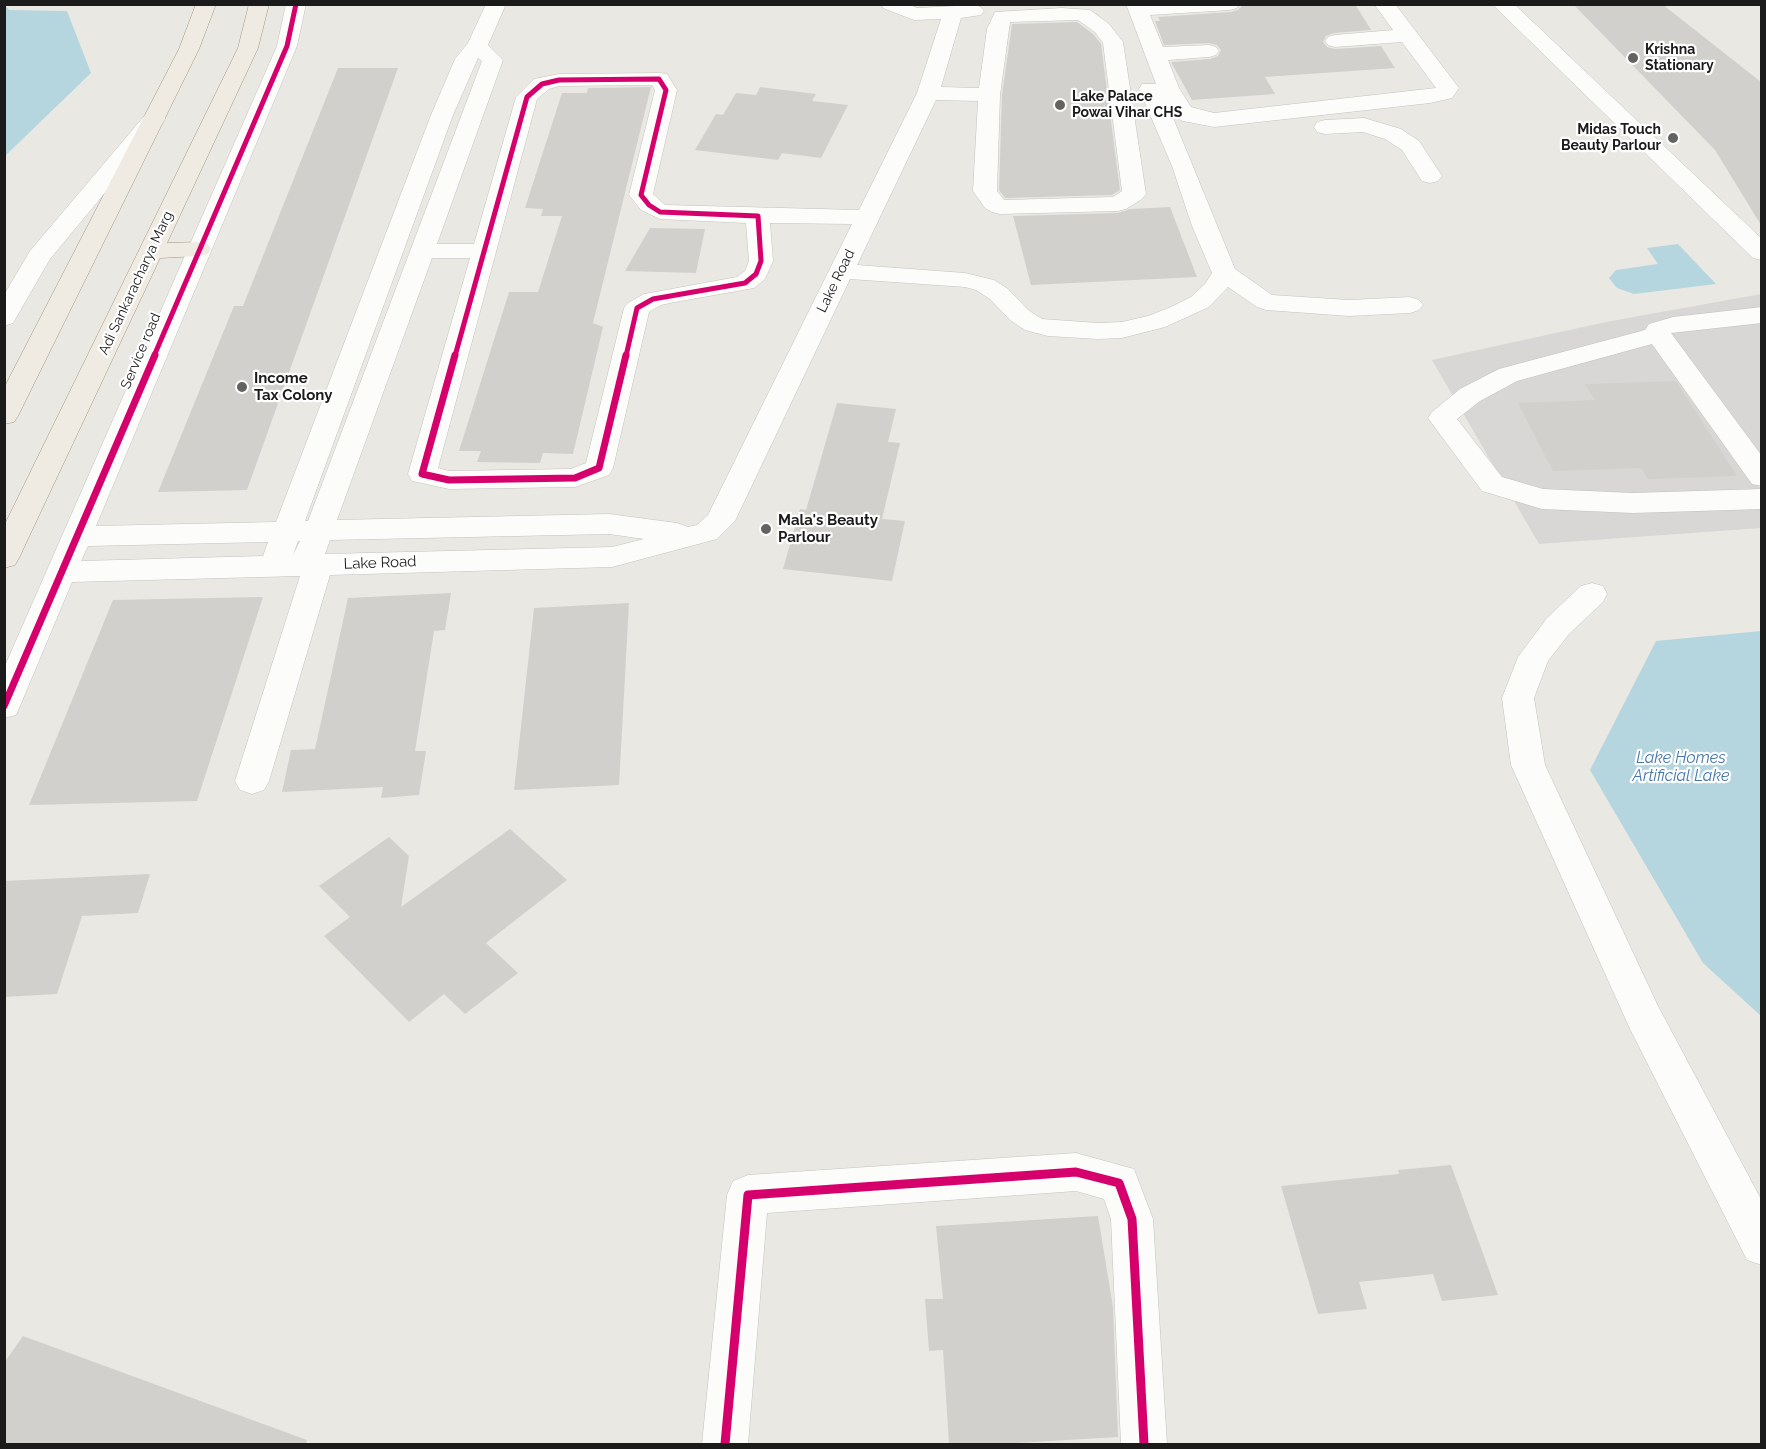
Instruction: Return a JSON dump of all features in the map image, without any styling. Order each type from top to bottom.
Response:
[{"type":"main road","points":[[4,417],[189,49],[206,4]]},
{"type":"main road","name":"Adi Sankaracharya Marg","points":[[4,558],[248,48],[259,4]]},
{"type":"main road","points":[[152,251],[199,249]]},
{"type":"street","name":"Service road","points":[[4,706],[287,46],[296,4]]},
{"type":"street","points":[[274,566],[465,59],[477,46],[489,24],[496,4]]},
{"type":"street","points":[[890,4],[914,14],[1061,10],[1083,14],[1102,28],[1113,42],[1134,194],[1118,204],[1000,207],[993,203],[985,191],[989,95],[996,28],[1002,16],[1061,10],[1100,5]]},
{"type":"street","points":[[1115,4],[1224,273],[1266,302],[1349,308],[1410,305]]},
{"type":"street","points":[[1230,4],[1137,7],[1168,88],[1183,112],[1200,119],[1214,120],[1430,97],[1444,93],[1448,88],[1384,4]]},
{"type":"street","points":[[1502,4],[1756,241]]},
{"type":"street","name":"Lake Road","points":[[61,572],[612,557],[707,532],[720,520],[928,93],[953,12]]},
{"type":"street","points":[[1335,41],[1407,35]]},
{"type":"street","points":[[252,781],[312,565],[318,530],[493,60],[477,46]]},
{"type":"street","points":[[1155,54],[1209,51]]},
{"type":"street","points":[[758,216],[761,261],[756,274],[745,283],[664,296],[637,308],[599,468],[575,478],[449,480],[422,474],[526,97],[542,84],[559,80],[658,79],[666,90],[641,195],[649,205],[660,212],[868,217]]},
{"type":"street","points":[[928,93],[989,95]]},
{"type":"street","points":[[4,318],[39,256],[155,117]]},
{"type":"street","points":[[1171,138],[1364,125],[1393,134],[1411,146],[1430,176]]},
{"type":"street","points":[[422,250],[484,251]]},
{"type":"street","points":[[841,271],[965,280],[985,285],[999,294],[1019,315],[1034,324],[1048,328],[1098,332],[1122,330],[1156,322],[1180,312],[1200,302],[1215,288],[1224,273]]},
{"type":"street","points":[[373,302],[403,301]]},
{"type":"street","points":[[1761,315],[1658,329],[1658,334],[1761,477]]},
{"type":"street","points":[[1658,334],[1508,375],[1470,395],[1442,418],[1492,484],[1542,499],[1633,503],[1761,499]]},
{"type":"street","points":[[76,536],[609,524],[697,535]]},
{"type":"street","points":[[1592,594],[1558,626],[1534,657],[1518,698],[1528,765],[1644,1017],[1761,1245]]},
{"type":"street","points":[[725,1444],[748,1196],[1076,1172],[1119,1183],[1132,1218],[1144,1444]]},
{"type":"shaded area","points":[[1761,294],[1761,528],[1539,544],[1432,360],[1606,322]]},
{"type":"water","points":[[5,5],[9,10],[67,11],[91,73],[5,156]]},
{"type":"water","points":[[1678,244],[1716,284],[1634,294],[1617,288],[1609,278],[1616,270],[1658,264],[1647,248]]},
{"type":"water","name":"Lake Homes Artificial Lake","points":[[1762,631],[1761,1016],[1703,963],[1590,770],[1656,641]]},
{"type":"building","points":[[1355,4],[1371,30],[1334,33],[1326,36],[1323,42],[1327,47],[1335,49],[1381,46],[1395,68],[1265,77],[1275,94],[1192,100],[1171,62],[1210,59],[1218,56],[1221,50],[1217,45],[1209,43],[1164,45],[1155,21],[1160,21],[1158,17],[1231,12],[1242,6]]},
{"type":"building","points":[[1573,4],[1662,4],[1761,82],[1761,225],[1715,150]]},
{"type":"building","name":"Lake Palace Powai Vihar CHS","points":[[1077,22],[1093,34],[1101,44],[1120,190],[1112,195],[1005,198],[999,190],[1002,95],[1012,24]]},
{"type":"building","points":[[338,68],[398,68],[247,490],[158,492],[234,306],[243,306]]},
{"type":"building","points":[[651,87],[593,323],[603,327],[573,454],[543,453],[540,463],[477,462],[481,451],[459,451],[509,292],[538,292],[562,216],[541,216],[543,209],[525,208],[562,93],[587,93],[588,88]]},
{"type":"building","points":[[760,87],[816,94],[812,101],[848,105],[821,158],[782,153],[778,160],[695,150],[716,114],[723,115],[736,93],[756,95]]},
{"type":"building","points":[[1170,207],[1197,277],[1031,285],[1013,216],[1118,213],[1130,209]]},
{"type":"building","points":[[650,228],[705,229],[696,273],[625,271]]},
{"type":"building","points":[[1676,381],[1737,476],[1648,479],[1641,468],[1553,471],[1518,403],[1595,400],[1585,384]]},
{"type":"building","points":[[837,403],[896,409],[888,442],[900,443],[882,519],[905,521],[892,581],[783,569],[800,509],[806,510]]},
{"type":"building","points":[[451,593],[445,630],[434,631],[415,751],[426,751],[419,795],[381,798],[383,787],[282,792],[291,750],[315,749],[348,598]]},
{"type":"building","points":[[263,597],[197,801],[29,805],[113,600]]},
{"type":"building","points":[[629,603],[619,785],[514,790],[534,608]]},
{"type":"building","points":[[510,829],[567,880],[486,943],[518,973],[465,1014],[444,994],[409,1022],[324,936],[350,917],[319,886],[389,837],[409,856],[401,907]]},
{"type":"building","points":[[150,874],[138,913],[82,916],[57,994],[4,997],[4,881]]},
{"type":"building","points":[[1451,1165],[1498,1295],[1442,1301],[1433,1274],[1359,1282],[1367,1309],[1318,1314],[1281,1186],[1399,1174],[1398,1170]]},
{"type":"building","points":[[1098,1216],[1113,1307],[1118,1437],[999,1444],[949,1444],[943,1350],[929,1351],[925,1299],[943,1299],[936,1226]]},
{"type":"building","points":[[23,1336],[307,1440],[306,1444],[4,1444],[4,1363]]},
{"type":"cycle path","points":[[4,706],[287,46],[296,4]]},
{"type":"cycle path","points":[[659,79],[666,90],[641,195],[649,205],[660,212],[758,216],[761,261],[756,274],[745,283],[653,299],[637,308],[599,468],[575,478],[449,480],[422,474],[527,97],[542,84],[559,80],[659,79]]},
{"type":"cycle path","points":[[725,1444],[748,1195],[1076,1172],[1119,1183],[1132,1219],[1144,1444]]},
{"type":"place","name":"Krishna Stationary","points":[[1633,58]]},
{"type":"place","name":"Lake Palace Powai Vihar CHS","points":[[1060,105]]},
{"type":"place","name":"Midas Touch Beauty Parlour","points":[[1673,138]]},
{"type":"place","name":"Income Tax Colony","points":[[242,387]]},
{"type":"place","name":"Mala's Beauty Parlour","points":[[766,529]]}]
